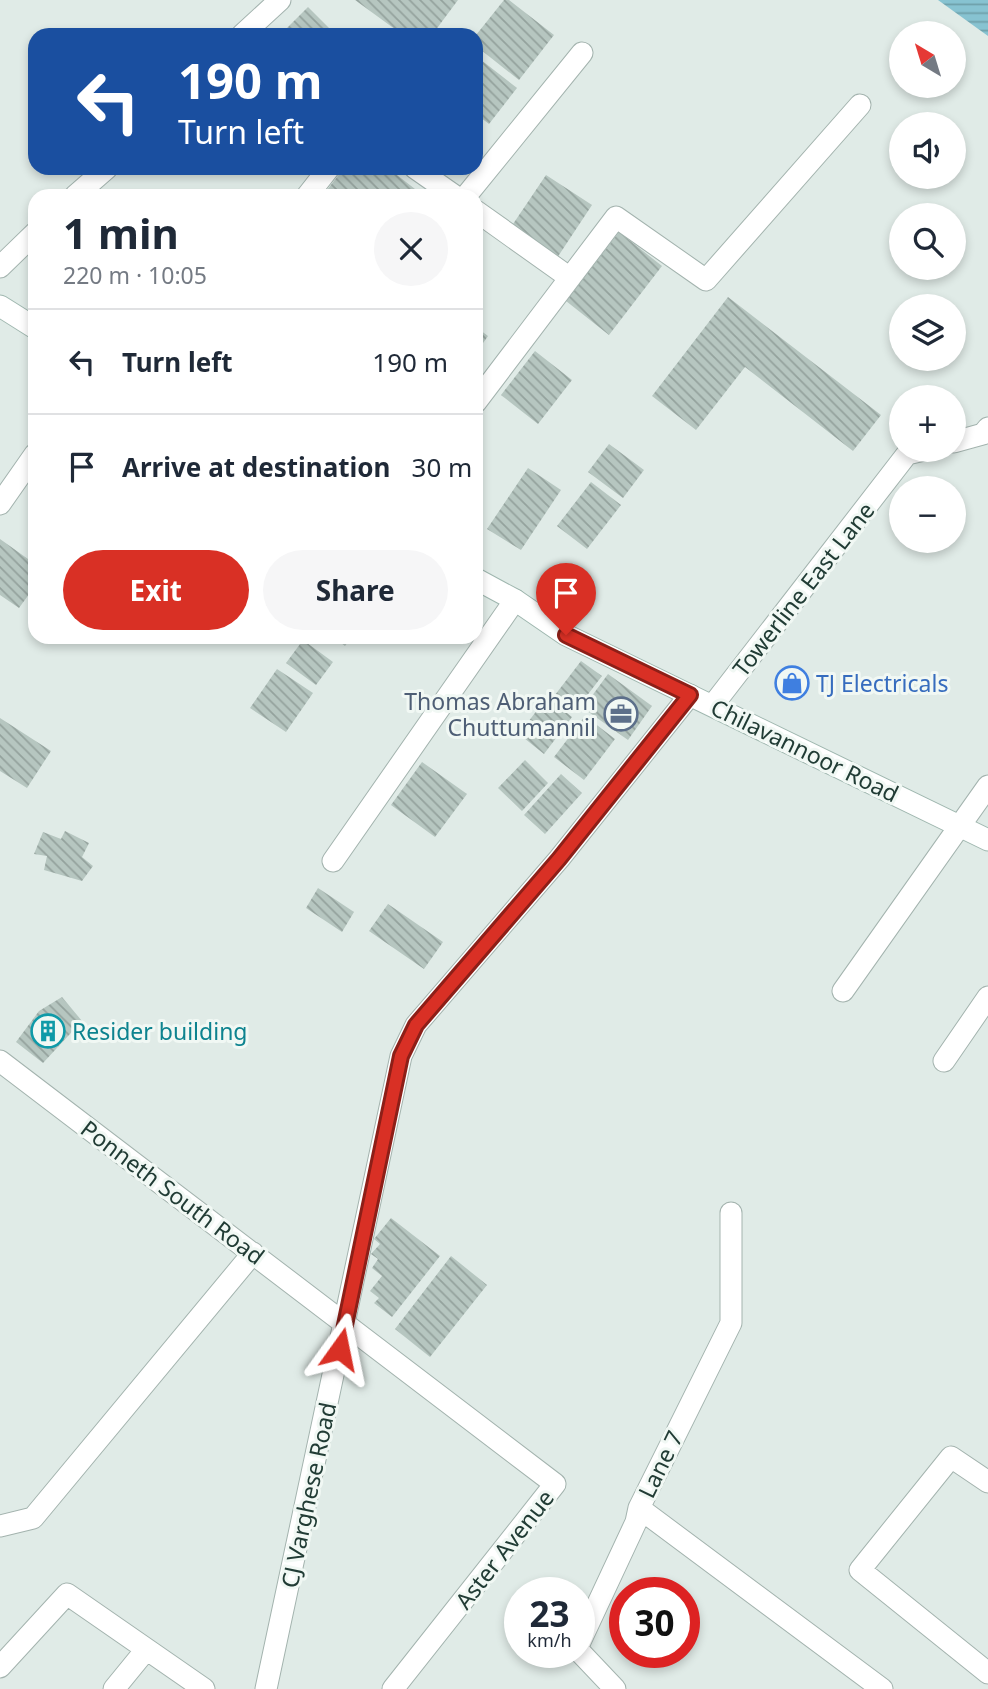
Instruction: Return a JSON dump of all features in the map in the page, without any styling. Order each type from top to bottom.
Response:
[{"type":"street","points":[[250,28],[280,0]]},
{"type":"street","points":[[472,189],[582,53]]},
{"type":"street","points":[[483,393],[616,217],[706,280],[860,105]]},
{"type":"street","points":[[83,189],[99,175]]},
{"type":"street","points":[[312,189],[324,175]]},
{"type":"street","points":[[425,175],[445,189]]},
{"type":"street","points":[[483,216],[570,278]]},
{"type":"street","points":[[0,267],[28,240]]},
{"type":"street","points":[[0,306],[28,324]]},
{"type":"street","points":[[966,439],[983,434],[988,428]]},
{"type":"street","name":"Towerline East Lane","points":[[713,705],[901,462]]},
{"type":"street","points":[[0,504],[28,464]]},
{"type":"street","name":"Chilavannoor Road","points":[[483,583],[515,600],[566,635],[988,839]]},
{"type":"street","points":[[333,861],[515,600]]},
{"type":"street","name":"CJ Varghese Road","points":[[266,1689],[401,1056],[416,1025],[559,859],[690,695]]},
{"type":"street","points":[[843,991],[958,824],[988,786]]},
{"type":"street","points":[[944,1061],[988,997]]},
{"type":"street","name":"Ponneth South Road","points":[[0,1061],[346,1323]]},
{"type":"street","name":"Lane 7","points":[[731,1213],[731,1322],[639,1508],[882,1689]]},
{"type":"street","points":[[0,1526],[33,1518],[253,1253]]},
{"type":"street","name":"Aster Avenue","points":[[346,1323],[555,1483],[393,1689]]},
{"type":"street","points":[[988,1482],[951,1457],[860,1570],[988,1674]]},
{"type":"street","points":[[595,1610],[636,1522],[639,1508]]},
{"type":"street","points":[[0,1668],[67,1594],[145,1651],[204,1689]]},
{"type":"street","points":[[114,1689],[145,1651]]},
{"type":"street","points":[[595,1668],[615,1689]]},
{"type":"water","points":[[938,0],[988,0],[988,36]]},
{"type":"building","points":[[355,0],[458,0],[437,28],[393,28]]},
{"type":"building","points":[[504,0],[509,0],[554,35],[519,80],[483,52],[482,28]]},
{"type":"building","points":[[308,7],[329,28],[287,28]]},
{"type":"building","points":[[483,61],[517,88],[489,124],[483,119]]},
{"type":"building","points":[[339,175],[397,175],[415,189],[328,189]]},
{"type":"building","points":[[546,175],[592,205],[557,258],[511,227]]},
{"type":"building","points":[[619,232],[662,266],[609,335],[566,301]]},
{"type":"building","points":[[728,297],[881,415],[853,451],[745,367],[696,430],[652,396]]},
{"type":"building","points":[[535,351],[572,380],[538,424],[501,395]]},
{"type":"building","points":[[609,444],[644,470],[623,498],[588,472]]},
{"type":"building","points":[[528,468],[561,490],[521,550],[487,529]]},
{"type":"building","points":[[591,482],[621,505],[587,549],[557,526]]},
{"type":"building","points":[[0,539],[28,559],[28,596],[19,608],[0,595]]},
{"type":"building","points":[[300,644],[308,644],[333,662],[316,685],[286,663]]},
{"type":"building","points":[[581,661],[602,676],[576,710],[555,695]]},
{"type":"building","points":[[277,669],[313,693],[286,732],[250,708]]},
{"type":"building","points":[[608,674],[652,706],[628,740],[583,708]]},
{"type":"building","points":[[547,697],[572,717],[544,754],[519,734]]},
{"type":"building","points":[[585,716],[615,739],[584,780],[554,757]]},
{"type":"building","points":[[0,718],[51,751],[27,788],[0,771]]},
{"type":"building","points":[[525,760],[548,783],[522,811],[498,788]]},
{"type":"building","points":[[422,762],[467,794],[435,837],[391,805]]},
{"type":"building","points":[[561,774],[582,793],[545,834],[524,815]]},
{"type":"building","points":[[65,831],[89,843],[82,857],[93,866],[82,881],[44,870],[47,856],[34,854],[43,832],[61,839]]},
{"type":"building","points":[[318,888],[354,912],[342,932],[306,908]]},
{"type":"building","points":[[388,904],[443,942],[424,969],[369,931]]},
{"type":"building","name":"Resider building","points":[[62,997],[82,1021],[43,1063],[16,1042],[39,1011]]},
{"type":"building","points":[[391,1218],[440,1256],[392,1317],[374,1303],[379,1298],[370,1291],[382,1276],[372,1268],[378,1259],[371,1254],[380,1244],[374,1239]]},
{"type":"building","points":[[451,1256],[487,1285],[430,1357],[395,1329]]},
{"type":"place","name":"TJ Electricals","points":[[792,683]]},
{"type":"place","name":"Thomas Abraham Chuttumannil","points":[[621,714]]},
{"type":"place","name":"Resider building","points":[[48,1031]]},
{"type":"route","points":[[340,1349],[401,1056],[416,1025],[559,859],[690,695],[566,635]]}]
